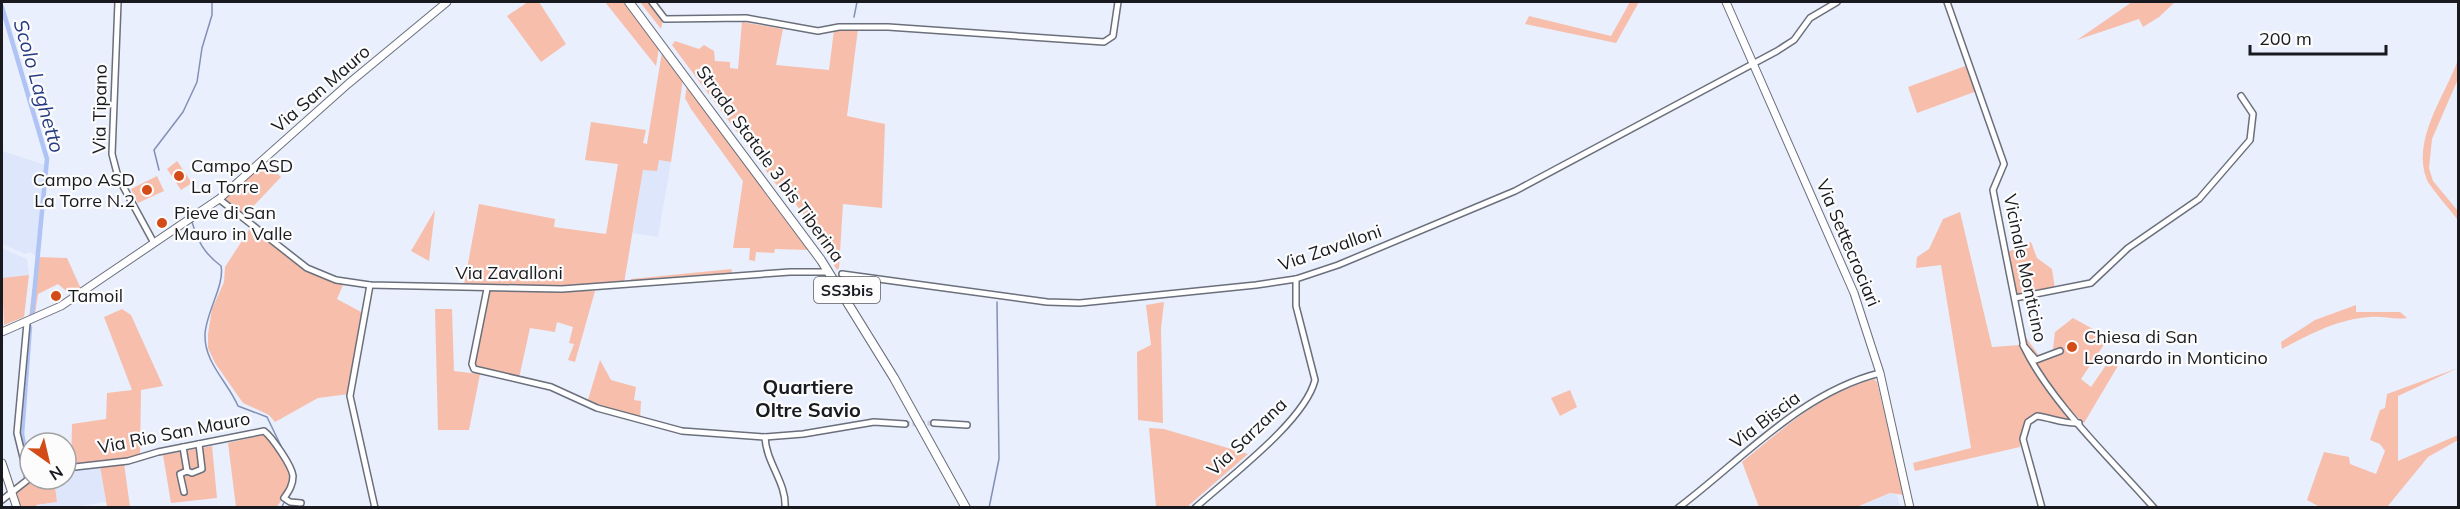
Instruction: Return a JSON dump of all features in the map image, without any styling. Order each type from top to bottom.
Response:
[{"type":"highway","name":"Strada Statale 3 bis Tiberina","points":[[629,2],[647,21],[698,89],[842,292],[894,378],[966,507]]},
{"type":"highway","name":"Strada Statale 3 bis Tiberina","points":[[636,2],[647,21]]},
{"type":"highway","name":"Strada Statale 3 bis Tiberina","points":[[698,89],[790,207],[847,290],[972,507]]},
{"type":"main road","name":"Via San Mauro","points":[[2,332],[27,323],[61,306],[100,282],[219,199],[348,84],[447,2]]},
{"type":"main road","name":"Via Settecrociari","points":[[1726,2],[1854,293],[1880,373],[1910,507]]},
{"type":"main road","points":[[2,463],[17,507]]},
{"type":"street","name":"Via Tipano","points":[[118,2],[112,154],[118,177],[154,243]]},
{"type":"street","points":[[652,2],[665,19],[746,18],[819,31],[859,26],[952,30],[1104,42],[1113,36],[1118,2]]},
{"type":"street","name":"Via Zavalloni","points":[[842,274],[1047,302],[1080,303],[1296,279],[1338,265],[1485,205],[1792,42],[1810,18],[1837,2]]},
{"type":"street","name":"Vicinale Monticino","points":[[1947,2],[2004,165],[1993,190],[2023,345],[2031,362],[2079,423],[2154,507]]},
{"type":"street","points":[[2015,298],[2091,284],[2128,248],[2199,199],[2250,140],[2253,114],[2241,96]]},
{"type":"street","name":"Via Zavalloni","points":[[219,199],[307,268],[336,280],[370,285],[562,289],[790,272],[825,272]]},
{"type":"street","name":"Via Sarzana","points":[[1195,507],[1273,438],[1312,391],[1316,380],[1296,306],[1296,279]]},
{"type":"street","points":[[370,285],[350,396],[375,507]]},
{"type":"street","points":[[486,289],[472,364],[474,369],[551,387],[597,408],[662,427],[765,437],[803,434],[874,422],[905,424]]},
{"type":"street","points":[[18,437],[27,323]]},
{"type":"street","points":[[2023,345],[2036,360],[2060,351]]},
{"type":"street","name":"Via Biscia","points":[[1678,507],[1808,405],[1846,384],[1880,373]]},
{"type":"street","points":[[2042,507],[2023,438],[2028,422],[2037,416],[2048,417],[2060,424],[2079,423]]},
{"type":"street","points":[[934,423],[967,424]]},
{"type":"street","name":"Via Rio San Mauro","points":[[78,467],[128,461],[183,447],[264,431],[270,436],[293,474],[291,488],[284,498],[290,502],[301,503]]},
{"type":"street","points":[[765,437],[767,458],[786,497],[785,507]]},
{"type":"street","points":[[184,492],[180,474],[202,469],[199,444]]},
{"type":"street","points":[[183,447],[187,471]]},
{"type":"street","points":[[2,500],[18,486]]},
{"type":"shaded area","points":[[528,2],[539,2],[566,44],[541,62],[507,16]]},
{"type":"shaded area","points":[[605,2],[623,2],[659,48],[656,66]]},
{"type":"shaded area","points":[[640,2],[650,2],[663,19],[661,29]]},
{"type":"shaded area","points":[[1630,2],[1639,2],[1616,43],[1525,24],[1529,16],[1611,36]]},
{"type":"shaded area","points":[[2132,2],[2175,2],[2159,17],[2143,27],[2139,19],[2077,40]]},
{"type":"shaded area","points":[[742,22],[783,29],[776,65],[829,70],[834,30],[858,29],[847,116],[885,124],[882,208],[843,204],[839,268],[837,270],[793,200],[781,191],[672,45],[675,41],[699,49],[704,45],[714,51],[715,61],[730,62],[730,68],[738,69]]},
{"type":"shaded area","points":[[662,52],[683,79],[671,162],[659,160],[657,171],[643,170],[624,283],[546,287],[464,285],[479,204],[555,219],[554,227],[606,234],[618,164],[585,160],[591,122],[646,130],[643,143],[647,144]]},
{"type":"shaded area","points":[[2458,60],[2458,79],[2432,139],[2429,168],[2433,181],[2458,211],[2458,220],[2427,180],[2423,165],[2423,149],[2432,118]]},
{"type":"shaded area","points":[[1968,65],[1977,91],[1917,113],[1908,87]]},
{"type":"shaded area","points":[[687,85],[809,250],[775,249],[774,253],[756,252],[755,261],[749,260],[750,248],[733,248],[743,181],[691,109],[685,98]]},
{"type":"shaded area","points":[[2,151],[46,165],[37,257],[30,252],[25,254],[2,244]]},
{"type":"shaded area","points":[[658,160],[671,162],[658,237],[633,233],[643,169]]},
{"type":"shaded area","name":"Campo ASD La Torre","points":[[177,161],[192,183],[181,190],[167,169]]},
{"type":"shaded area","points":[[265,162],[281,177],[244,216],[223,199]]},
{"type":"shaded area","name":"Campo ASD La Torre N.2","points":[[157,176],[164,191],[138,203],[131,189]]},
{"type":"shaded area","points":[[435,210],[429,261],[411,251]]},
{"type":"shaded area","points":[[1960,212],[1992,347],[2021,345],[2076,422],[2061,422],[2037,413],[2021,436],[2020,447],[1915,471],[1913,463],[1971,448],[1941,265],[1916,268],[1917,257],[1929,249],[1943,219]]},
{"type":"shaded area","points":[[251,227],[302,268],[343,285],[337,299],[363,313],[349,394],[318,398],[275,422],[269,415],[243,403],[215,363],[208,348],[212,309],[224,282],[225,267]]},
{"type":"shaded area","points":[[2031,242],[2037,258],[2052,269],[2055,289],[2016,299],[2005,253]]},
{"type":"shaded area","points":[[2,248],[27,259],[29,275],[2,278]]},
{"type":"shaded area","points":[[37,257],[67,258],[81,289],[71,295],[58,284],[38,294],[35,314],[29,317]]},
{"type":"shaded area","points":[[732,269],[731,275],[631,283],[631,279]]},
{"type":"shaded area","points":[[29,275],[24,317],[4,325],[2,278]]},
{"type":"shaded area","points":[[488,291],[595,291],[575,362],[568,360],[574,344],[569,343],[573,327],[557,322],[555,332],[530,328],[519,378],[474,368]]},
{"type":"shaded area","points":[[1164,302],[1161,329],[1163,423],[1138,420],[1137,352],[1151,345],[1146,305]]},
{"type":"shaded area","points":[[2356,305],[2356,312],[2400,312],[2407,318],[2358,318],[2335,324],[2282,349],[2281,342],[2315,320]]},
{"type":"shaded area","points":[[122,309],[131,315],[163,386],[141,390],[140,455],[125,460],[78,464],[78,431],[72,431],[72,424],[106,419],[107,393],[132,390],[104,317]]},
{"type":"shaded area","points":[[435,309],[452,309],[454,371],[480,374],[469,430],[438,430]]},
{"type":"shaded area","points":[[2073,318],[2093,329],[2105,343],[2081,379],[2091,387],[2115,352],[2122,359],[2084,423],[2047,381],[2022,332],[2040,357],[2053,349],[2055,332]]},
{"type":"shaded area","points":[[600,360],[611,380],[636,387],[634,400],[641,401],[640,421],[587,403]]},
{"type":"shaded area","points":[[2458,368],[2398,396],[2398,461],[2458,435],[2458,440],[2428,457],[2387,507],[2320,507],[2307,500],[2324,452],[2349,457],[2350,464],[2376,474],[2385,451],[2380,444],[2370,440],[2380,410],[2385,408],[2387,394]]},
{"type":"shaded area","points":[[1874,379],[1877,382],[1904,495],[1890,493],[1857,507],[1759,507],[1742,462],[1819,403]]},
{"type":"shaded area","points":[[1570,390],[1577,407],[1560,416],[1551,398]]},
{"type":"shaded area","points":[[1149,428],[1164,429],[1248,454],[1187,507],[1156,507]]},
{"type":"shaded area","points":[[262,435],[272,442],[288,470],[290,482],[287,492],[277,507],[236,507],[228,443]]},
{"type":"shaded area","points":[[212,446],[217,498],[171,503],[163,455]]},
{"type":"shaded area","points":[[124,463],[130,507],[107,507],[100,466]]},
{"type":"shaded area","points":[[100,466],[106,502],[74,507],[36,506],[57,502],[56,491],[78,491],[78,469]]},
{"type":"shaded area","points":[[16,491],[56,491],[57,502],[36,505],[37,507],[19,507]]},
{"type":"shaded area","points":[[1891,493],[1897,495],[1900,507],[1857,508]]},
{"type":"waterway","points":[[159,170],[154,150],[183,112],[197,82],[202,48],[212,15],[212,2]]},
{"type":"waterway","points":[[854,17],[857,2]]},
{"type":"waterway","name":"Scolo Laghetto","points":[[2,7],[47,159],[32,316]]},
{"type":"waterway","points":[[192,222],[202,247],[221,266],[222,273],[206,326],[208,354],[238,406],[267,417],[281,446]]},
{"type":"waterway","points":[[989,508],[999,459],[997,302]]},
{"type":"waterway","name":"Scolo Laghetto","points":[[22,431],[30,327]]},
{"type":"waterway","points":[[294,469],[295,478]]},
{"type":"waterway","points":[[288,498],[294,486]]},
{"type":"waterway","points":[[281,508],[285,501]]},
{"type":"tunnel","points":[[905,424],[934,423]]},
{"type":"place","name":"Campo ASD La Torre","points":[[179,176]]},
{"type":"place","name":"Campo ASD La Torre N.2","points":[[147,190]]},
{"type":"place","name":"Pieve di San Mauro in Valle","points":[[162,223]]},
{"type":"place","name":"Tamoil","points":[[56,296]]},
{"type":"place","name":"Chiesa di San Leonardo in Monticino","points":[[2072,347]]},
{"type":"district","name":"Quartiere Oltre Savio","points":[[808,398]]}]
